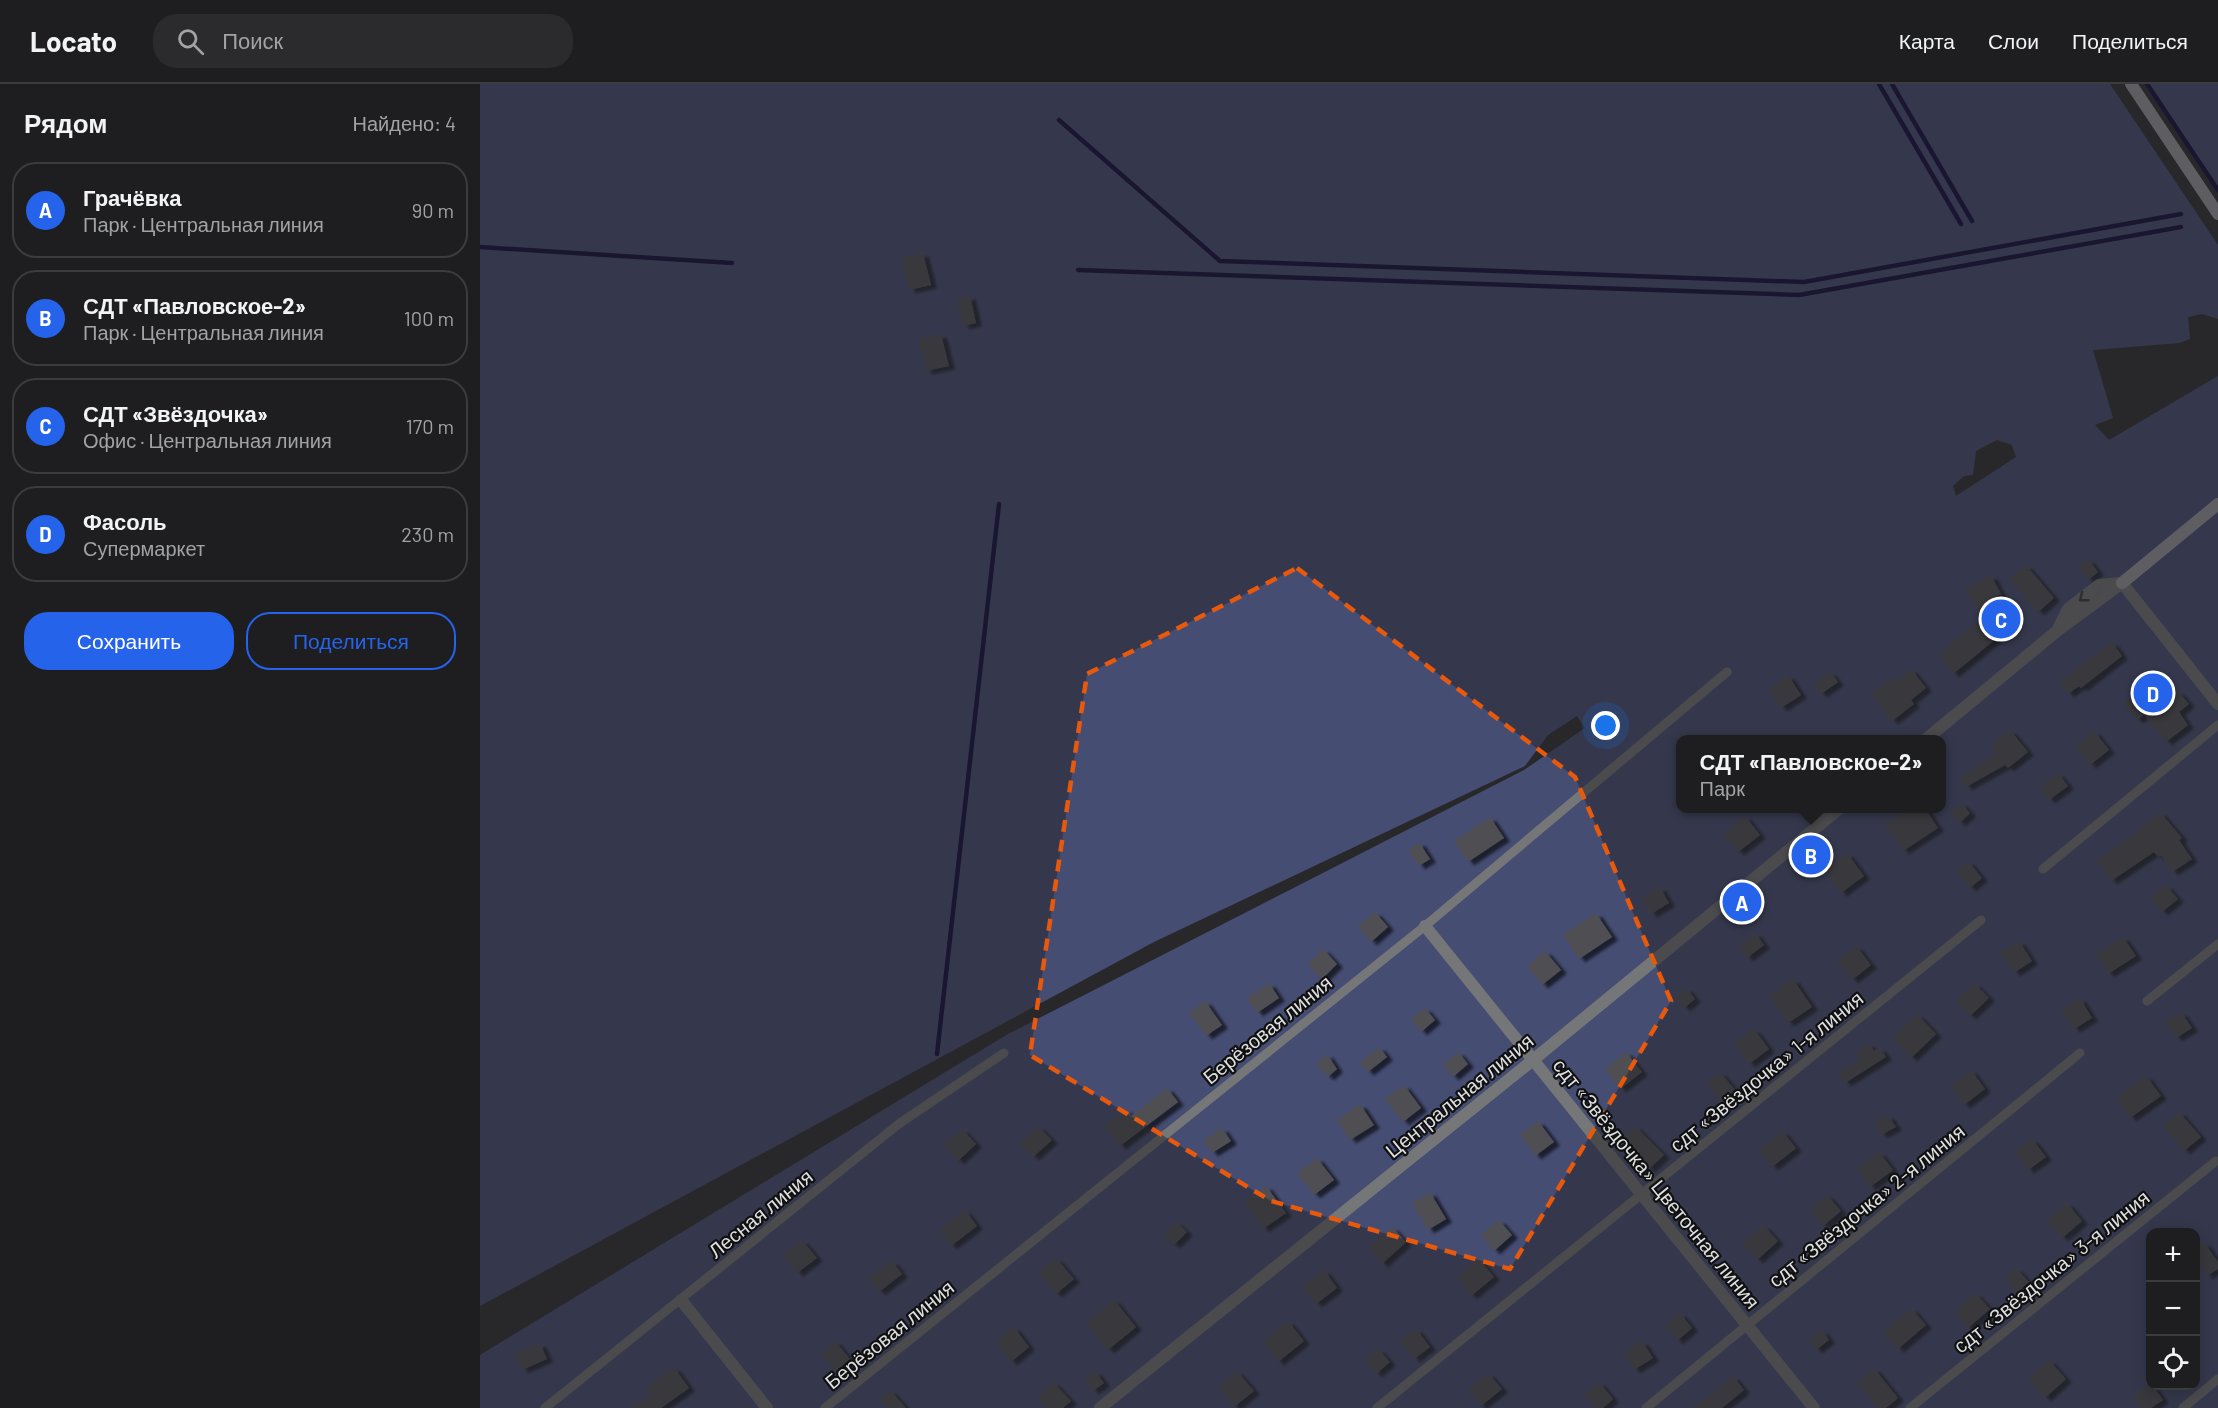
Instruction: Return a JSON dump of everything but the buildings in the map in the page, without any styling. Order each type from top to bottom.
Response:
[{"type":"street","points":[[2131,84],[2218,214]]},
{"type":"street","points":[[1930,735],[2218,504]]},
{"type":"street","points":[[2122,583],[2218,704]]},
{"type":"street","name":"Центральная линия","points":[[1100,1408],[1533,1060],[1834,813]]},
{"type":"street","name":"сдт «Звёздочка» Цветочная линия","points":[[1425,926],[1814,1408]]},
{"type":"street","points":[[681,1300],[767,1408]]},
{"type":"lane","name":"Берёзовая линия","points":[[825,1408],[1425,926],[1727,672]]},
{"type":"lane","points":[[2043,869],[2218,725]]},
{"type":"lane","name":"сдт «Звёздочка» 1-я линия","points":[[1377,1408],[1981,920]]},
{"type":"lane","points":[[2147,1001],[2218,945]]},
{"type":"lane","name":"Лесная линия","points":[[545,1408],[900,1123],[1004,1053]]},
{"type":"lane","name":"сдт «Звёздочка» 2-я линия","points":[[1646,1408],[2080,1053]]},
{"type":"lane","name":"сдт «Звёздочка» 3-я линия","points":[[1910,1408],[2216,1161]]},
{"type":"lane","points":[[2183,1408],[2218,1379]]},
{"type":"highlighted area","points":[[1297,568],[1575,777],[1671,1001],[1510,1269],[1271,1201],[1030,1055],[1087,674]]},
{"type":"shaded area","points":[[480,84],[2110,84],[2218,245],[2218,319],[2202,314],[2188,317],[2190,339],[2179,343],[2093,350],[2113,418],[2095,425],[2109,440],[2218,376],[2218,1408],[480,1408],[480,1355],[1008,1034],[1524,770],[1585,728],[1577,716],[1548,735],[1525,766],[1154,942],[480,1306]],"holes":[[[1997,440],[2012,445],[2016,457],[1956,496],[1953,486],[1964,476],[1973,475],[1976,451]]]},
{"type":"shaded area","points":[[2149,84],[2218,84],[2218,187]]},
{"type":"waterway","points":[[1879,84],[1961,224]]},
{"type":"waterway","points":[[1892,84],[1972,221]]},
{"type":"waterway","points":[[2147,84],[2218,190]]},
{"type":"waterway","points":[[1059,120],[1220,261],[1804,282],[2181,214]]},
{"type":"waterway","points":[[1078,270],[1799,295],[2181,227]]},
{"type":"waterway","points":[[480,247],[732,263]]},
{"type":"waterway","points":[[937,1054],[999,504]]},
{"type":"place","name":"СДТ «Звёздочка»","points":[[2001,619]]},
{"type":"place","name":"Фасоль","points":[[2153,693]]},
{"type":"place","name":"СДТ «Павловское-2»","points":[[1811,855]]},
{"type":"place","name":"Грачёвка","points":[[1742,902]]}]
